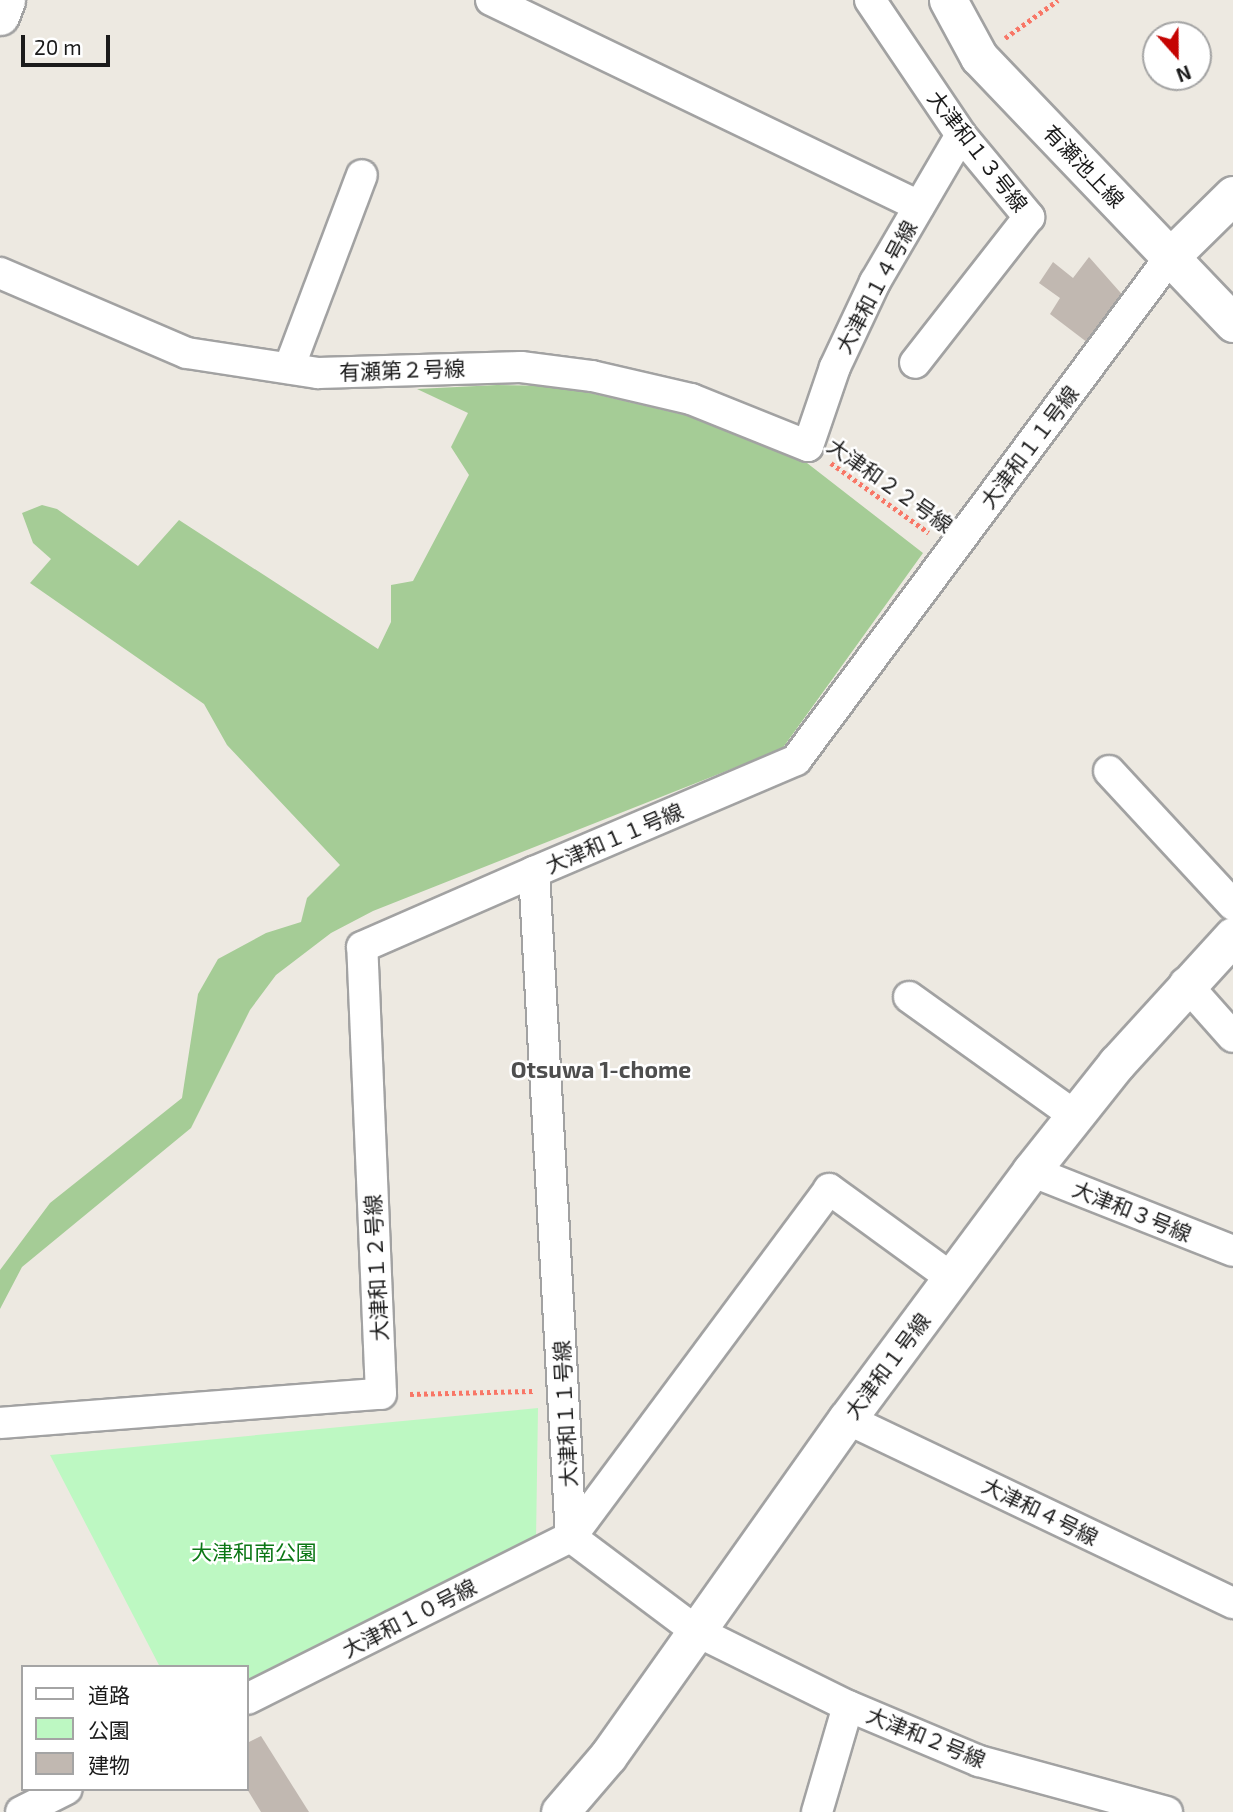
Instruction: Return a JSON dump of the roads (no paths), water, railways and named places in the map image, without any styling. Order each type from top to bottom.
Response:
[{"type":"street","points":[[0,16],[6,0]]},
{"type":"street","points":[[491,0],[919,206]]},
{"type":"street","name":"大津和１３号線","points":[[870,0],[961,135],[1029,217],[915,363]]},
{"type":"street","name":"有瀬池上線","points":[[948,0],[979,57],[1233,323]]},
{"type":"street","name":"大津和１４号線","points":[[808,446],[840,355],[919,206],[961,135]]},
{"type":"street","points":[[289,368],[362,175]]},
{"type":"street","points":[[1171,256],[1233,195]]},
{"type":"street","name":"大津和１１号線","points":[[571,1537],[534,872],[796,760],[1171,256]]},
{"type":"street","name":"有瀬第２号線","points":[[0,273],[187,353],[318,373],[521,367],[592,376],[691,400],[808,446]]},
{"type":"street","points":[[1109,771],[1233,905]]},
{"type":"street","name":"大津和１２号線","points":[[0,1423],[382,1394],[362,947],[534,872]]},
{"type":"street","name":"大津和１号線","points":[[560,1812],[608,1756],[847,1419],[1031,1171],[1185,983],[1233,936]]},
{"type":"street","points":[[1185,983],[1233,1037]]},
{"type":"street","points":[[909,997],[1075,1116]]},
{"type":"street","name":"大津和３号線","points":[[1031,1171],[1233,1251]]},
{"type":"street","points":[[696,1631],[571,1537],[829,1189],[953,1279]]},
{"type":"street","name":"大津和４号線","points":[[847,1419],[1233,1603]]},
{"type":"street","name":"大津和１０号線","points":[[248,1698],[571,1537]]},
{"type":"street","name":"大津和２号線","points":[[696,1631],[848,1706],[979,1761],[1167,1812]]},
{"type":"street","points":[[817,1812],[848,1706]]},
{"type":"street","points":[[22,1812],[63,1791]]},
{"type":"district","name":"Otsuwa 1-chome","points":[[601,1069]]},
{"type":"park label","name":"大津和南公園","points":[[254,1552]]}]
